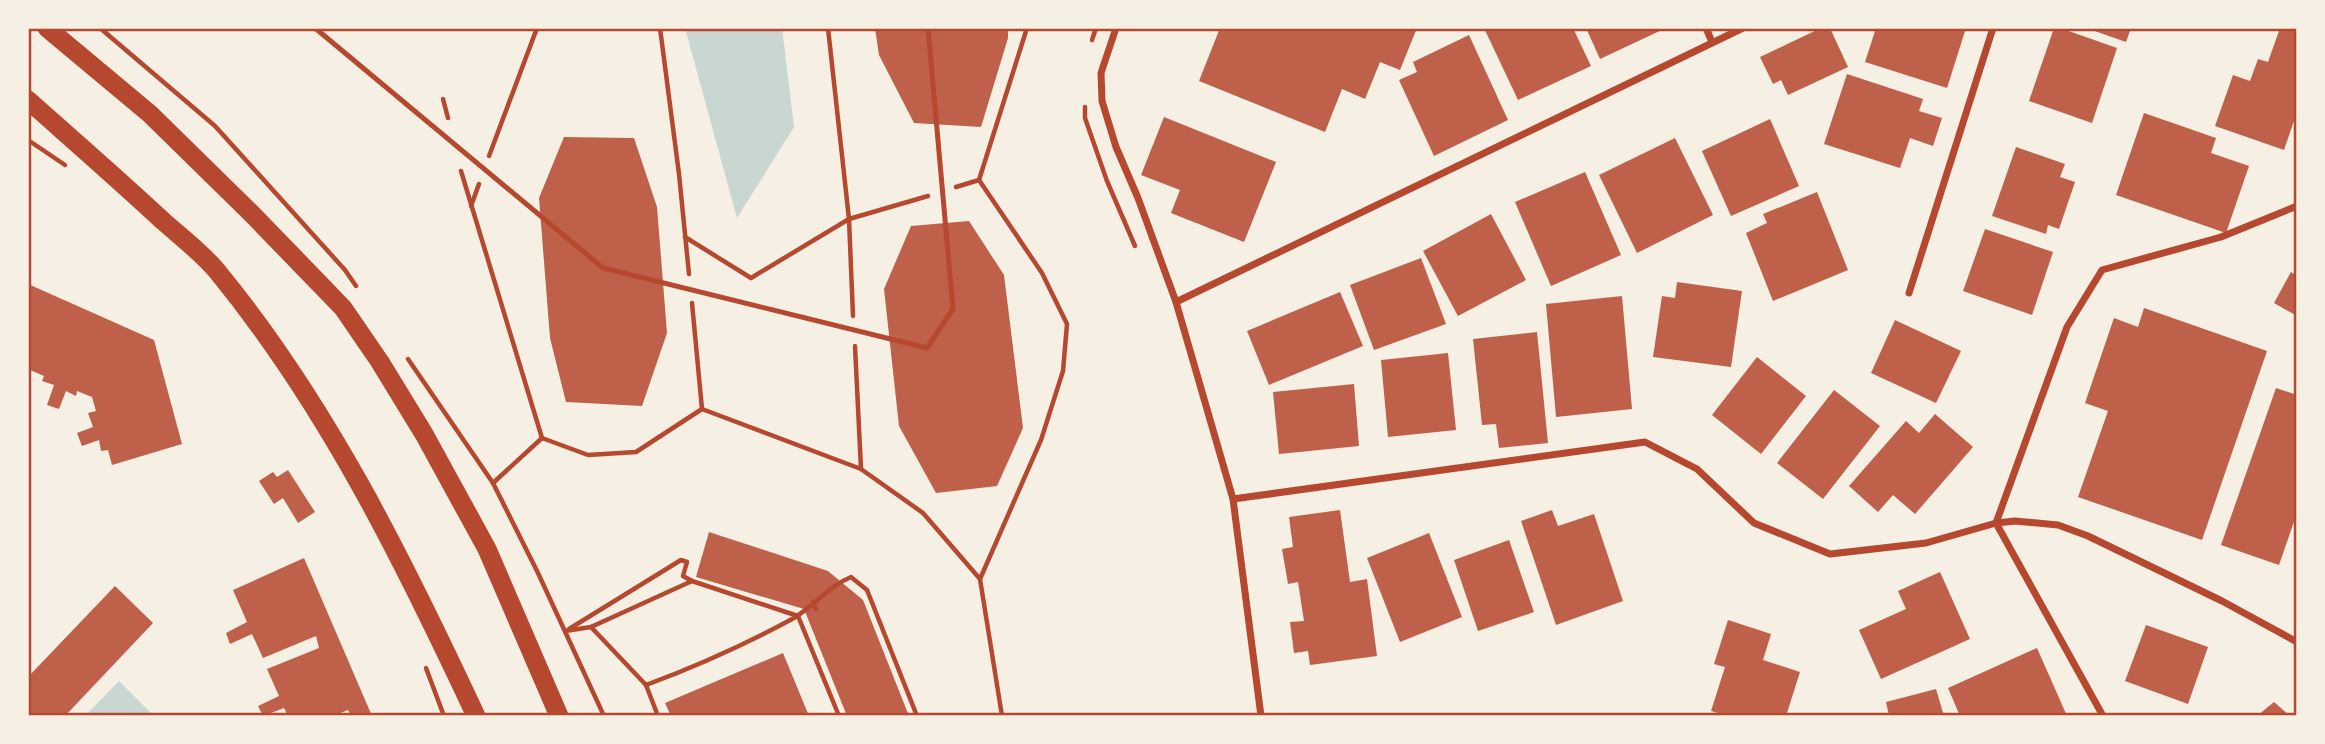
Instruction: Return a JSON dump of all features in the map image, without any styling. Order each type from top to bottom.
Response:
[{"type":"highway","points":[[47,28],[150,114],[343,308],[416,422],[487,549],[559,716]]},
{"type":"highway","points":[[28,100],[216,270],[306,391],[359,480],[428,613],[476,716]]},
{"type":"street","points":[[1116,28],[1101,73],[1102,101],[1116,147],[1176,302],[1233,499],[1261,716]]},
{"type":"street","points":[[1706,28],[1713,42]]},
{"type":"street","points":[[1176,302],[1743,28]]},
{"type":"street","points":[[1909,293],[1993,28]]},
{"type":"street","points":[[2103,716],[1996,523],[2067,327],[2102,270],[2221,237],[2297,206]]},
{"type":"street","points":[[1233,499],[1645,442],[1697,469],[1754,523],[1830,554],[1926,543],[1996,523],[2015,521],[2058,525],[2088,536],[2222,601],[2297,642]]},
{"type":"lane","points":[[315,28],[603,268],[927,348],[953,309],[928,28]]},
{"type":"path","points":[[485,168],[537,28]]},
{"type":"path","points":[[660,28],[689,277]]},
{"type":"path","points":[[828,28],[849,219],[853,316]]},
{"type":"path","points":[[979,180],[1027,28]]},
{"type":"path","points":[[443,99],[450,126]]},
{"type":"path","points":[[28,140],[71,170]]},
{"type":"path","points":[[460,166],[542,438]]},
{"type":"path","points":[[953,188],[979,180]]},
{"type":"path","points":[[979,180],[1042,273],[1067,324],[1063,371],[1041,440],[980,579]]},
{"type":"path","points":[[471,206],[480,181]]},
{"type":"path","points":[[685,237],[751,278],[849,219],[940,192]]},
{"type":"path","points":[[691,290],[702,409]]},
{"type":"path","points":[[855,344],[860,469]]},
{"type":"path","points":[[542,438],[588,455],[636,452],[702,409]]},
{"type":"path","points":[[702,409],[860,469],[923,513],[980,579],[1002,716]]},
{"type":"path","points":[[493,482],[542,438]]},
{"type":"path","points":[[692,581],[591,626],[565,631],[681,560],[687,562],[683,576],[692,581],[798,616],[839,716]]},
{"type":"path","points":[[646,685],[710,661],[798,616],[840,581],[851,577],[867,590],[917,716]]},
{"type":"path","points":[[813,602],[816,609]]},
{"type":"path","points":[[591,626],[646,685],[658,716]]},
{"type":"path","points":[[424,662],[444,716]]},
{"type":"shaded area","points":[[685,28],[782,28],[794,127],[737,218]]},
{"type":"shaded area","points":[[119,681],[154,716],[92,716],[88,713]]},
{"type":"building","points":[[875,28],[1008,28],[1008,38],[981,127],[914,123],[879,55]]},
{"type":"building","points":[[1220,28],[1417,28],[1400,70],[1380,62],[1365,99],[1342,89],[1325,132],[1199,81]]},
{"type":"building","points":[[1484,28],[1573,28],[1591,66],[1518,100]]},
{"type":"building","points":[[1586,28],[1666,28],[1600,59]]},
{"type":"building","points":[[1821,28],[1830,28],[1848,67],[1788,95],[1781,80],[1773,84],[1760,57]]},
{"type":"building","points":[[1876,28],[1966,28],[1947,88],[1865,62]]},
{"type":"building","points":[[2054,28],[2117,48],[2092,123],[2029,101]]},
{"type":"building","points":[[2086,28],[2131,28],[2126,42]]},
{"type":"building","points":[[2280,28],[2297,28],[2297,112],[2284,150],[2215,126],[2233,75],[2250,81],[2258,59],[2268,62]]},
{"type":"building","points":[[1469,35],[1508,120],[1434,156],[1399,80],[1417,72],[1413,62]]},
{"type":"building","points":[[1847,74],[1923,99],[1919,111],[1942,118],[1933,146],[1910,138],[1900,168],[1824,144]]},
{"type":"building","points":[[2144,113],[2216,138],[2211,153],[2249,166],[2226,233],[2116,195]]},
{"type":"building","points":[[1164,117],[1276,162],[1244,242],[1171,213],[1180,190],[1141,175]]},
{"type":"building","points":[[1770,119],[1799,186],[1731,216],[1702,151]]},
{"type":"building","points":[[564,137],[634,138],[657,207],[667,333],[642,406],[566,402],[550,338],[539,198]]},
{"type":"building","points":[[1675,138],[1713,215],[1637,253],[1599,175]]},
{"type":"building","points":[[2016,147],[2065,164],[2060,177],[2075,182],[2059,229],[2048,225],[2046,234],[1992,216]]},
{"type":"building","points":[[1585,172],[1621,255],[1551,286],[1515,202]]},
{"type":"building","points":[[1817,192],[1848,270],[1773,301],[1746,233],[1767,223],[1763,214]]},
{"type":"building","points":[[1491,214],[1526,280],[1458,316],[1423,251]]},
{"type":"building","points":[[969,221],[1004,275],[1023,428],[997,486],[936,493],[899,426],[884,289],[911,226]]},
{"type":"building","points":[[1985,229],[2053,252],[2032,315],[1963,291]]},
{"type":"building","points":[[1421,258],[1446,324],[1374,350],[1350,285]]},
{"type":"building","points":[[2291,272],[2297,276],[2297,316],[2274,303]]},
{"type":"building","points":[[1677,282],[1742,291],[1731,367],[1653,357],[1662,296],[1675,298]]},
{"type":"building","points":[[28,284],[154,340],[182,444],[112,465],[108,450],[101,451],[99,440],[82,446],[77,433],[93,427],[88,413],[96,411],[92,397],[77,391],[76,396],[66,391],[59,409],[47,405],[54,385],[42,381],[44,376],[28,369]]},
{"type":"building","points":[[1340,292],[1363,346],[1269,385],[1247,331]]},
{"type":"building","points":[[1622,296],[1632,409],[1556,417],[1546,304]]},
{"type":"building","points":[[2144,308],[2267,351],[2202,540],[2078,497],[2108,411],[2085,403],[2114,318],[2138,327]]},
{"type":"building","points":[[1895,320],[1961,351],[1936,403],[1871,373]]},
{"type":"building","points":[[1537,332],[1548,443],[1499,448],[1496,424],[1482,425],[1473,339]]},
{"type":"building","points":[[1448,353],[1456,430],[1388,437],[1381,360]]},
{"type":"building","points":[[1757,357],[1806,396],[1761,454],[1712,415]]},
{"type":"building","points":[[1354,384],[1359,446],[1279,454],[1273,392]]},
{"type":"building","points":[[2276,388],[2297,395],[2297,513],[2279,565],[2221,545]]},
{"type":"building","points":[[1834,390],[1880,426],[1823,499],[1777,463]]},
{"type":"building","points":[[1935,414],[1973,447],[1915,514],[1893,495],[1878,512],[1849,486],[1906,421],[1919,433]]},
{"type":"building","points":[[288,470],[315,512],[298,523],[283,498],[274,504],[259,481],[273,472],[277,477]]},
{"type":"building","points":[[1340,510],[1350,582],[1367,579],[1377,656],[1310,665],[1308,651],[1294,653],[1290,622],[1304,621],[1298,582],[1288,584],[1282,549],[1293,547],[1289,517]]},
{"type":"building","points":[[1552,510],[1558,526],[1594,514],[1623,601],[1556,625],[1521,521]]},
{"type":"building","points":[[709,532],[828,571],[863,600],[909,716],[847,716],[804,609],[696,577]]},
{"type":"building","points":[[1429,533],[1462,617],[1400,642],[1367,558]]},
{"type":"building","points":[[1509,540],[1534,612],[1478,631],[1454,560]]},
{"type":"building","points":[[304,558],[372,716],[351,716],[348,710],[333,716],[288,716],[284,708],[263,716],[258,706],[279,696],[267,669],[319,648],[316,636],[263,658],[252,634],[230,644],[226,633],[247,622],[233,590]]},
{"type":"building","points":[[1940,572],[1970,639],[1881,679],[1859,630],[1906,609],[1898,591]]},
{"type":"building","points":[[115,586],[153,623],[65,716],[32,716],[28,712],[28,677]]},
{"type":"building","points":[[1728,620],[1771,634],[1763,660],[1800,672],[1786,716],[1728,716],[1711,711],[1725,667],[1714,664]]},
{"type":"building","points":[[2146,625],[2208,647],[2188,704],[2125,681]]},
{"type":"building","points":[[2037,648],[2067,716],[1960,716],[1948,688]]},
{"type":"building","points":[[783,653],[809,716],[671,716],[665,703]]},
{"type":"building","points":[[1936,689],[1944,716],[1889,716],[1886,702]]},
{"type":"building","points":[[2274,702],[2290,716],[2257,716]]}]
